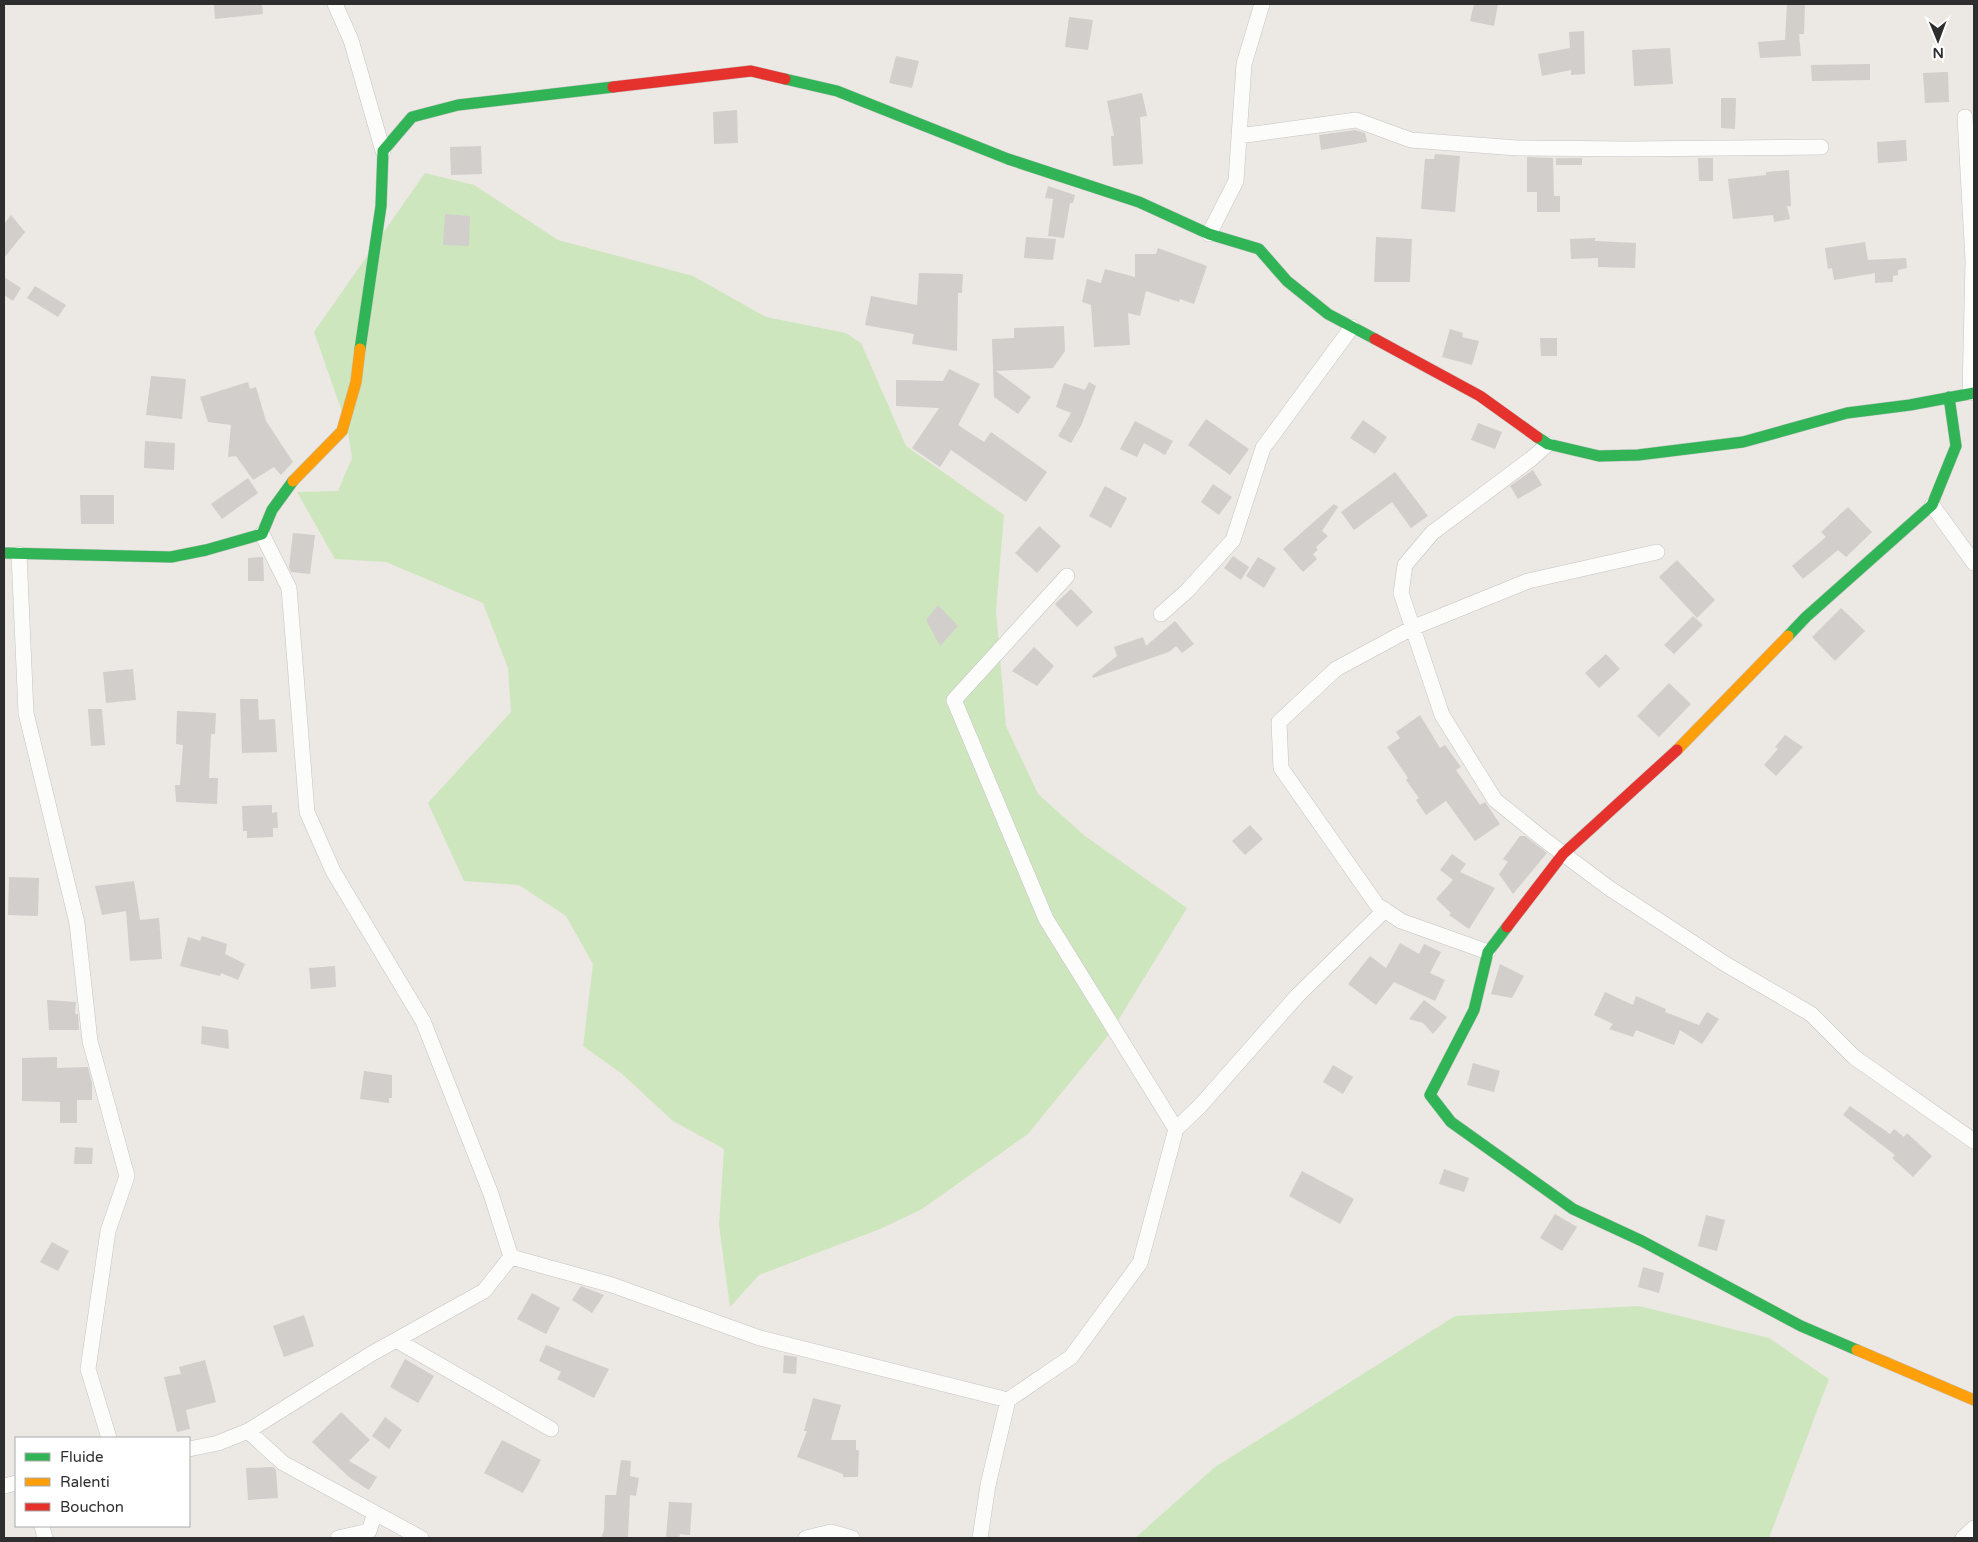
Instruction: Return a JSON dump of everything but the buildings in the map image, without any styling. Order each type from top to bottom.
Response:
[{"type":"street","points":[[335,4],[351,40],[383,151],[381,206],[368,284],[356,382],[342,431],[292,482],[272,510],[262,534],[289,588],[307,812],[333,871],[423,1021],[491,1194],[511,1257]]},
{"type":"street","points":[[1209,234],[1236,181],[1244,64],[1262,4]]},
{"type":"street","points":[[383,151],[412,117],[458,105],[751,71],[837,91],[1008,159],[1139,202],[1209,234],[1259,249],[1287,281],[1328,314],[1439,372],[1480,396],[1548,444],[1599,456],[1673,452],[1743,442],[1847,413],[1910,405],[1972,393],[1973,261],[1965,116]]},
{"type":"street","points":[[1239,136],[1356,120],[1411,140],[1516,148],[1821,147]]},
{"type":"street","points":[[1161,614],[1187,591],[1233,540],[1263,448],[1352,327]]},
{"type":"street","points":[[1950,397],[1956,446],[1932,505],[1806,617],[1695,733],[1563,854],[1488,952],[1474,1010],[1430,1096],[1451,1122],[1573,1209],[1642,1241],[1801,1326],[1974,1400]]},
{"type":"street","points":[[1548,444],[1516,471],[1432,533],[1405,566],[1401,593],[1442,715],[1495,800],[1609,888],[1728,966],[1811,1014],[1854,1057],[1974,1141]]},
{"type":"street","points":[[1932,505],[1974,563]]},
{"type":"street","points":[[109,1437],[88,1369],[108,1231],[127,1176],[90,1041],[77,923],[26,714],[11,553],[79,553],[134,558],[170,557],[206,550],[262,534]]},
{"type":"street","points":[[1488,952],[1401,921],[1377,905],[1281,768],[1279,722],[1336,668],[1412,628],[1528,581],[1656,552]]},
{"type":"street","points":[[1068,576],[954,700],[1046,919],[1176,1129]]},
{"type":"street","points":[[980,1538],[988,1485],[1008,1400],[1071,1356],[1140,1262],[1176,1129],[1200,1106],[1297,996],[1385,910]]},
{"type":"street","points":[[190,1449],[218,1443],[248,1431],[396,1340],[484,1291],[511,1257]]},
{"type":"street","points":[[511,1257],[612,1285],[760,1338],[1008,1400]]},
{"type":"street","points":[[396,1340],[551,1429]]},
{"type":"street","points":[[248,1431],[284,1463],[375,1513],[398,1533],[421,1538]]},
{"type":"street","points":[[338,1538],[369,1531],[375,1513]]},
{"type":"street","points":[[1963,1538],[1974,1528]]},
{"type":"street","points":[[806,1538],[831,1532],[852,1538]]},
{"type":"green space","points":[[425,173],[474,185],[558,240],[693,276],[766,317],[846,333],[861,343],[906,446],[1004,515],[996,611],[1006,726],[1038,794],[1085,836],[1187,908],[1111,1032],[1028,1134],[922,1209],[880,1229],[759,1275],[730,1307],[719,1225],[724,1149],[673,1121],[621,1073],[583,1046],[593,964],[566,916],[519,885],[464,881],[428,803],[511,712],[508,668],[483,603],[386,562],[335,559],[297,492],[338,491],[352,458],[347,426],[314,332]]},
{"type":"green space","points":[[1639,1306],[1769,1338],[1829,1379],[1769,1538],[1135,1538],[1215,1467],[1455,1316]]},
{"type":"traffic: fast","points":[[785,79],[837,91],[1008,159],[1139,202],[1209,234],[1259,249],[1287,281],[1328,314],[1375,339]]},
{"type":"traffic: fast","points":[[360,349],[381,206],[383,151],[412,117],[458,105],[613,87]]},
{"type":"traffic: fast","points":[[1537,437],[1548,444],[1599,456],[1638,455],[1743,442],[1847,413],[1910,405],[1974,393]]},
{"type":"traffic: fast","points":[[1788,636],[1806,617],[1932,505],[1956,446],[1949,397]]},
{"type":"traffic: fast","points":[[4,553],[171,557],[206,550],[262,534],[272,510],[293,481]]},
{"type":"traffic: fast","points":[[1507,927],[1488,952],[1474,1010],[1430,1095],[1451,1122],[1573,1209],[1642,1241],[1801,1326],[1857,1350]]},
{"type":"traffic: slow","points":[[293,481],[342,431],[356,382],[360,349]]},
{"type":"traffic: slow","points":[[1677,750],[1788,636]]},
{"type":"traffic: slow","points":[[1857,1350],[1974,1400]]},
{"type":"traffic: jam","points":[[613,87],[751,71],[785,79]]},
{"type":"traffic: jam","points":[[1375,339],[1480,396],[1537,437]]},
{"type":"traffic: jam","points":[[1507,927],[1563,854],[1677,750]]}]
